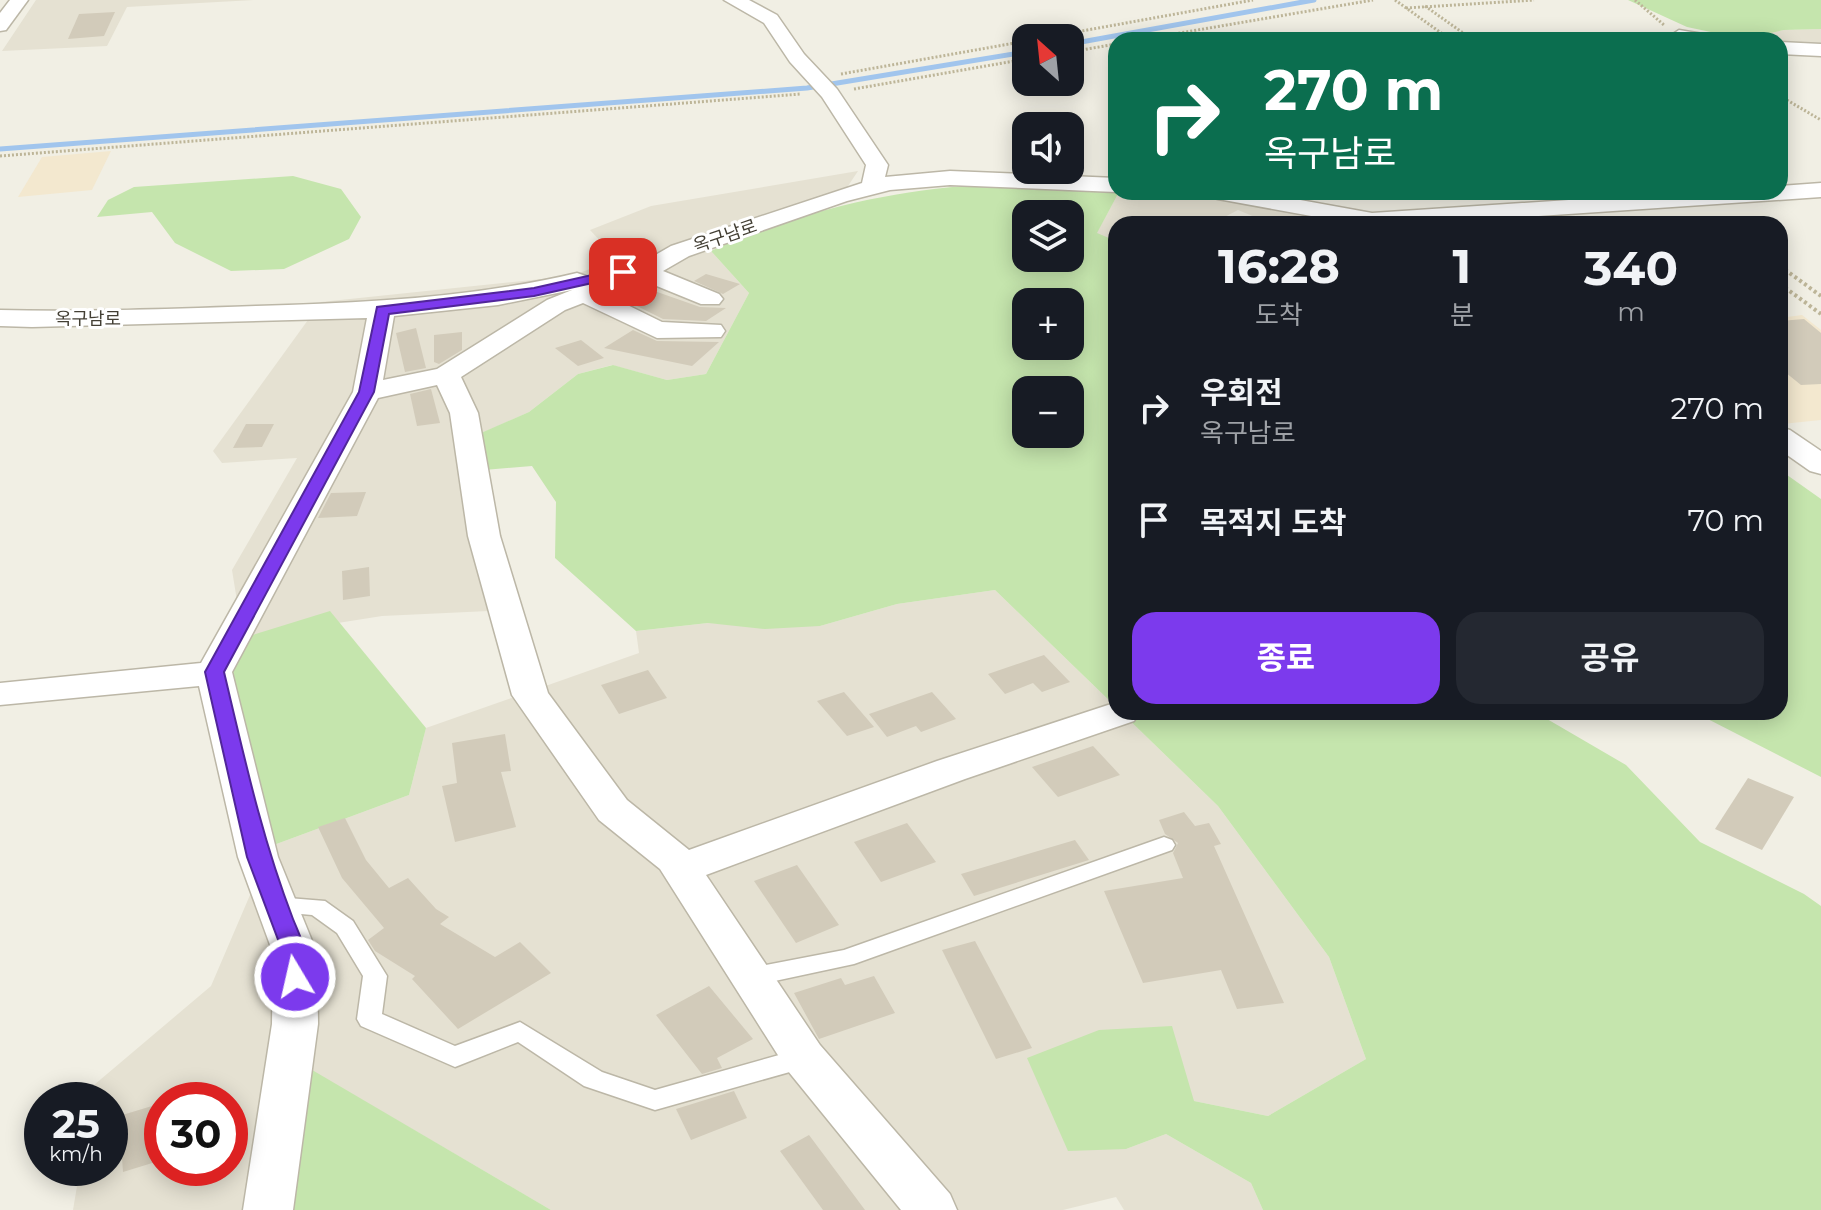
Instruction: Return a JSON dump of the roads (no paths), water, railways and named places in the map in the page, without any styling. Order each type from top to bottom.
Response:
[{"type":"street","points":[[0,26],[19,0]]},
{"type":"street","points":[[733,0],[757,5],[771,19],[797,58],[823,86],[875,176]]},
{"type":"street","points":[[1788,48],[1821,50]]},
{"type":"street","name":"옥구남로","points":[[0,318],[78,320],[382,310],[534,292],[595,276],[647,269],[680,251],[875,176],[1108,185]]},
{"type":"street","points":[[1788,193],[1821,190]]},
{"type":"street","points":[[1260,200],[1345,216]]},
{"type":"street","points":[[1468,216],[1705,200]]},
{"type":"street","points":[[367,392],[446,375],[556,305],[647,269],[710,299]]},
{"type":"street","points":[[584,294],[657,330],[712,331]]},
{"type":"street","points":[[268,1210],[295,1024],[295,953],[258,857],[214,672],[367,392],[382,310]]},
{"type":"street","points":[[446,375],[464,413],[484,536],[530,695],[613,810],[674,859],[804,1058],[932,1210]]},
{"type":"street","points":[[1788,442],[1821,465]]},
{"type":"street","points":[[0,694],[41,687],[108,686],[214,672]]},
{"type":"street","points":[[680,869],[951,770],[1108,717]]},
{"type":"lane","points":[[751,977],[846,958],[1164,845]]},
{"type":"lane","points":[[276,905],[317,907],[345,927],[375,976],[369,1019],[455,1057],[520,1031],[593,1079],[655,1100],[804,1058]]},
{"type":"waterway","points":[[1137,32],[1314,0]]},
{"type":"waterway","points":[[1084,41],[1108,37]]},
{"type":"waterway","points":[[0,149],[807,88],[1012,54]]}]
